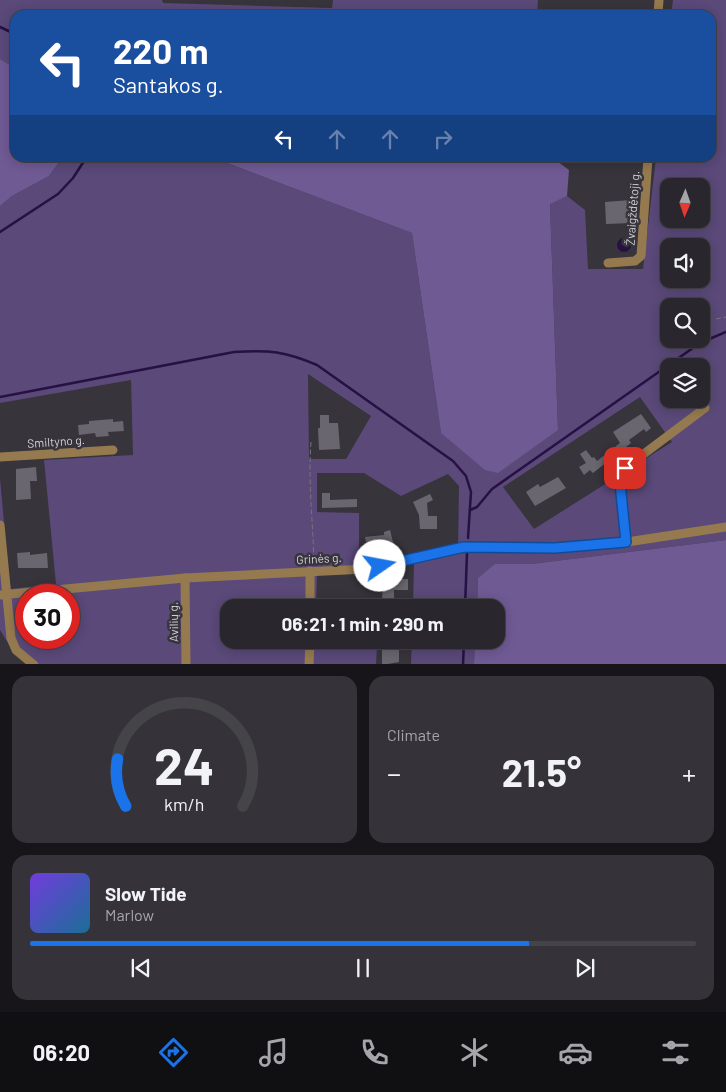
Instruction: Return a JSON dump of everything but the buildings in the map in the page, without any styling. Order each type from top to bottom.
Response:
[{"type":"street","name":"Žvaigždėtoji g.","points":[[608,263],[635,261],[641,256],[648,162]]},
{"type":"street","points":[[626,542],[620,483],[625,468],[705,408]]},
{"type":"street","name":"Smiltyno g.","points":[[0,457],[113,450]]},
{"type":"street","points":[[0,524],[3,595],[11,638],[16,650],[34,664]]},
{"type":"street","name":"Grinės g.","points":[[3,595],[185,578],[366,568],[464,547],[555,548],[626,542],[726,527]]},
{"type":"street","points":[[310,599],[312,571]]},
{"type":"street","name":"Avilių g.","points":[[185,578],[186,664]]},
{"type":"street","points":[[310,649],[310,664]]},
{"type":"path","points":[[716,319],[726,317]]},
{"type":"path","points":[[311,442],[309,476],[313,512],[312,571]]},
{"type":"shaded area","points":[[0,0],[162,0],[163,3],[332,8],[333,0],[538,0],[537,10],[10,10],[10,65],[0,59]]},
{"type":"shaded area","points":[[673,0],[726,0],[726,540],[531,564],[496,564],[478,578],[477,599],[413,599],[414,563],[458,553],[459,486],[448,474],[401,496],[364,473],[317,473],[317,512],[359,513],[359,573],[317,575],[316,599],[220,599],[220,649],[377,649],[376,664],[25,664],[26,662],[14,653],[0,630],[0,478],[10,589],[15,588],[15,649],[80,649],[80,584],[56,584],[44,460],[133,455],[131,380],[0,403],[0,206],[12,196],[49,176],[59,162],[225,162],[412,233],[441,433],[558,430],[550,203],[567,196],[585,210],[588,269],[643,269],[656,162],[716,162],[716,10],[672,10]],"holes":[[[308,374],[371,416],[346,459],[309,459]],[[640,397],[672,442],[534,529],[503,487]]]},
{"type":"shaded area","points":[[0,59],[10,65],[10,162],[59,162],[49,176],[12,196],[0,206]]},
{"type":"shaded area","points":[[225,162],[558,162],[569,170],[567,196],[550,204],[558,430],[498,473],[485,470],[441,433],[412,233]]},
{"type":"shaded area","points":[[621,238],[627,238],[631,245],[627,252],[621,252],[617,248],[617,242]]},
{"type":"shaded area","points":[[726,540],[726,664],[474,664],[475,649],[505,649],[505,599],[477,599],[478,578],[495,564],[531,564]]},
{"type":"shaded area","points":[[412,649],[475,649],[474,664],[411,664]]},
{"type":"waterway","points":[[0,27],[10,32]]},
{"type":"waterway","points":[[0,232],[58,194],[73,178],[83,162]]},
{"type":"waterway","points":[[470,510],[477,507],[492,489],[700,343],[726,332]]},
{"type":"waterway","points":[[0,397],[234,352],[258,351],[286,354],[317,365],[453,461],[466,476],[471,492],[468,538]]},
{"type":"waterway","points":[[465,599],[467,553]]},
{"type":"waterway","points":[[463,664],[464,649]]},
{"type":"route","points":[[380,566],[464,547],[555,548],[626,542],[620,483],[625,468]]}]
